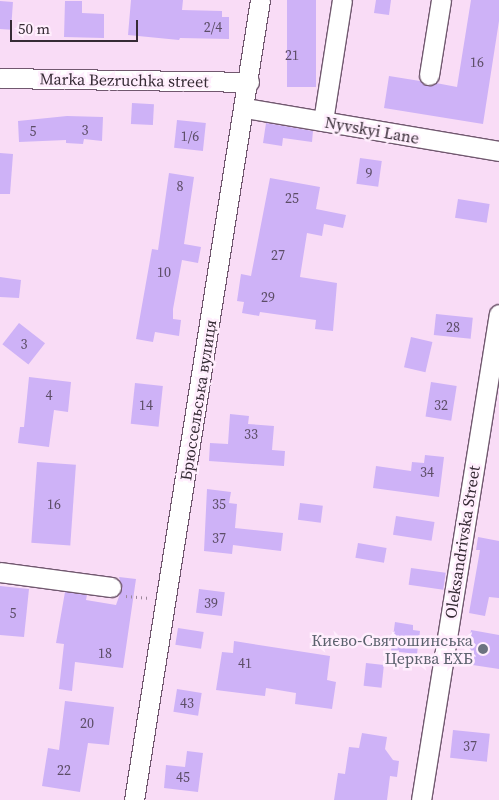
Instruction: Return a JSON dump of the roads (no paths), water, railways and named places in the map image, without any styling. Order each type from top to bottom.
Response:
[{"type":"street","name":"Брюссельська вулиця","points":[[134,800],[245,108],[260,0]]},
{"type":"street","points":[[323,121],[342,0]]},
{"type":"street","points":[[430,75],[441,0]]},
{"type":"street","name":"Marka Bezruchka street","points":[[0,78],[249,82]]},
{"type":"street","name":"Nyvskyi Lane","points":[[245,108],[499,151]]},
{"type":"street","name":"Oleksandrivska Street","points":[[420,800],[499,314]]},
{"type":"street","points":[[0,572],[111,587]]},
{"type":"place","name":"Києво-Святошинська Церква ЕХБ","points":[[483,649]]}]
